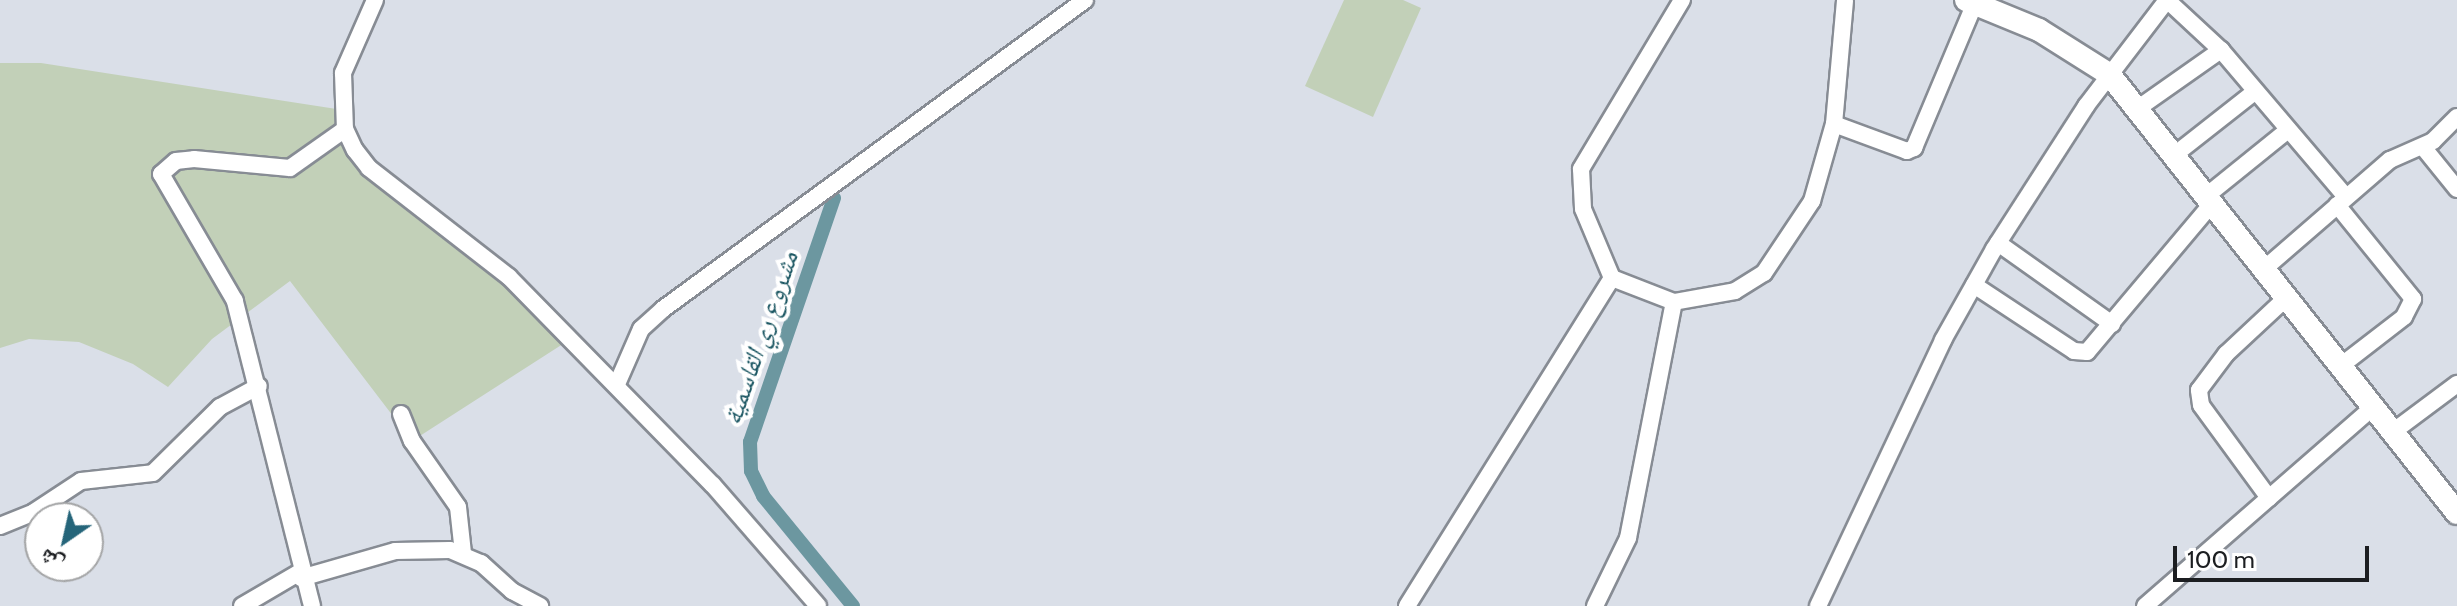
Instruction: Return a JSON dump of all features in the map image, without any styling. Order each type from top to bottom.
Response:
[{"type":"main road","points":[[1970,2],[2039,30],[2109,74],[2457,513]]},
{"type":"street","points":[[375,0],[343,73],[345,129],[369,168],[509,277],[617,384],[818,606]]},
{"type":"street","points":[[617,384],[641,329],[663,309],[1085,0]]},
{"type":"street","points":[[1682,0],[1581,169],[1583,209],[1612,278],[1674,302],[1735,291],[1764,273],[1812,201],[1834,124],[1845,0]]},
{"type":"street","points":[[1818,606],[1974,285],[1998,243],[2109,74],[2167,0],[2221,50],[2253,93],[2288,130],[2413,299],[2404,317],[2342,365]]},
{"type":"street","points":[[1834,124],[1907,151],[1914,148],[1970,2]]},
{"type":"street","points":[[2137,109],[2221,50]]},
{"type":"street","points":[[2173,156],[2253,93]]},
{"type":"street","points":[[2264,269],[2390,160],[2423,147],[2457,117]]},
{"type":"street","points":[[312,606],[301,575],[259,386],[235,301],[161,174],[176,161],[194,159],[290,168],[345,129]]},
{"type":"street","points":[[1974,285],[2074,351],[2087,352],[2208,201],[2288,130]]},
{"type":"street","points":[[2423,147],[2457,189]]},
{"type":"street","points":[[1998,243],[2112,324]]},
{"type":"street","points":[[1407,606],[1612,278]]},
{"type":"street","points":[[2269,498],[2201,405],[2199,390],[2226,354],[2286,298]]},
{"type":"street","points":[[1595,606],[1628,538],[1674,302]]},
{"type":"street","points":[[2394,431],[2457,384]]},
{"type":"street","points":[[0,526],[34,512],[81,481],[153,473],[220,407],[259,386]]},
{"type":"street","points":[[2145,606],[2374,406]]},
{"type":"street","points":[[401,414],[412,441],[458,507],[463,553]]},
{"type":"street","points":[[242,606],[301,575],[395,551],[463,553],[540,606]]},
{"type":"green space","points":[[1344,0],[1403,0],[1421,8],[1373,117],[1305,86]]},
{"type":"green space","points":[[0,63],[41,63],[343,110],[354,150],[438,219],[566,342],[412,441],[290,281],[212,339],[168,387],[133,364],[79,342],[29,339],[0,348]]},
{"type":"waterway","name":"مشروع ري القاسمية","points":[[834,198],[750,442],[751,471],[763,496],[853,606]]}]
